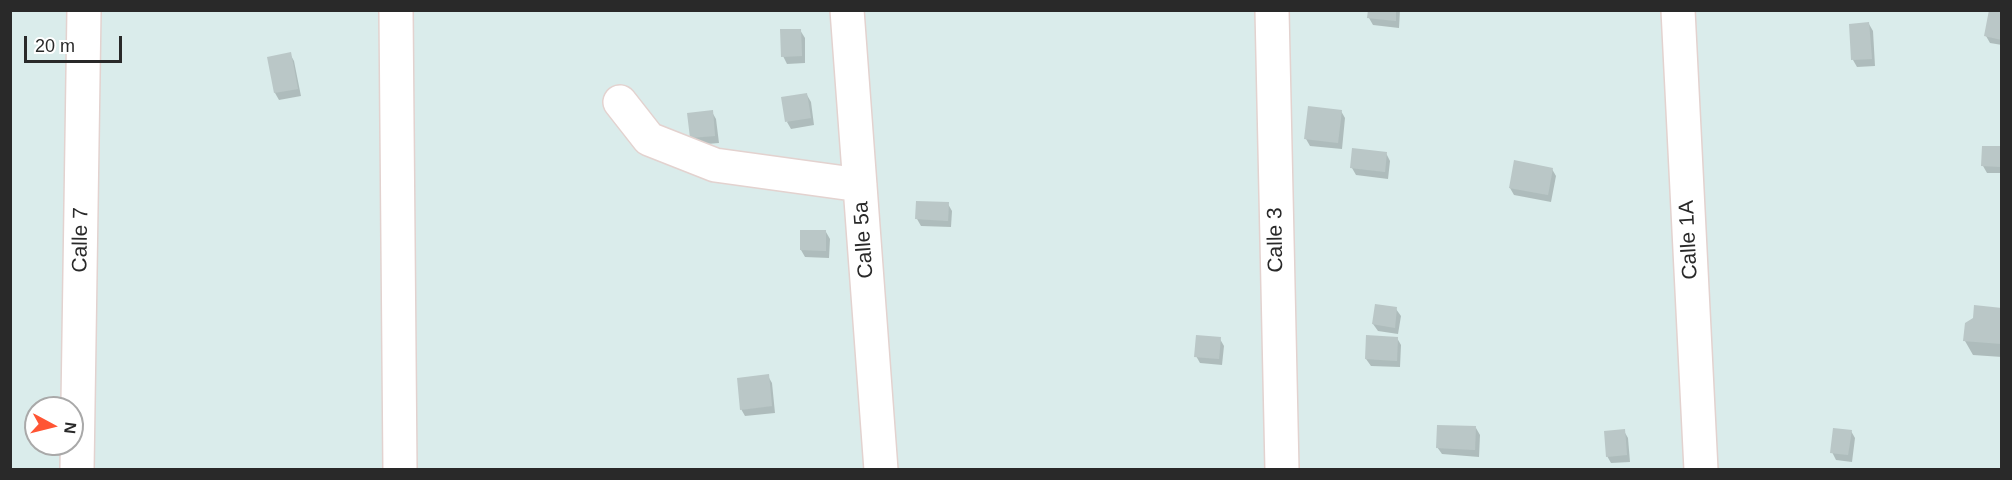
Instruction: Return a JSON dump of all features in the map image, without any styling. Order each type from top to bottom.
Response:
[{"type":"street","name":"Calle 7","points":[[77,470],[84,10]]},
{"type":"street","points":[[396,10],[400,470]]},
{"type":"street","name":"Calle 5a","points":[[847,10],[881,470]]},
{"type":"street","name":"Calle 3","points":[[1272,10],[1281,470]]},
{"type":"street","name":"Calle 1A","points":[[1678,10],[1701,470]]},
{"type":"street","points":[[620,102],[650,139],[706,162],[860,185]]},
{"type":"building","points":[[1368,10],[1396,10],[1396,21],[1367,18]]},
{"type":"building","points":[[1989,10],[2002,10],[2002,40],[1984,36]]},
{"type":"building","points":[[1869,22],[1872,59],[1851,60],[1849,24]]},
{"type":"building","points":[[780,29],[801,29],[802,56],[781,57]]},
{"type":"building","points":[[291,52],[298,89],[274,93],[267,57]]},
{"type":"building","points":[[807,93],[811,118],[785,122],[781,97]]},
{"type":"building","points":[[1308,106],[1342,110],[1338,143],[1304,139]]},
{"type":"building","points":[[713,110],[715,136],[690,138],[687,113]]},
{"type":"building","points":[[1982,146],[2002,146],[2002,167],[1981,166]]},
{"type":"building","points":[[1352,148],[1387,152],[1385,172],[1350,168]]},
{"type":"building","points":[[1514,160],[1553,168],[1548,195],[1509,188]]},
{"type":"building","points":[[916,201],[949,202],[948,221],[915,219]]},
{"type":"building","points":[[800,230],[826,230],[826,251],[800,250]]},
{"type":"building","points":[[1375,304],[1397,307],[1395,328],[1372,324]]},
{"type":"building","points":[[1974,305],[2002,308],[2002,344],[1963,341],[1965,323],[1973,318]]},
{"type":"building","points":[[1196,335],[1221,337],[1219,359],[1194,357]]},
{"type":"building","points":[[1366,335],[1398,337],[1397,361],[1365,359]]},
{"type":"building","points":[[769,374],[772,406],[740,410],[737,378]]},
{"type":"building","points":[[1437,425],[1476,426],[1475,450],[1436,448]]},
{"type":"building","points":[[1833,428],[1852,430],[1848,455],[1830,453]]},
{"type":"building","points":[[1625,429],[1627,455],[1606,457],[1604,431]]}]
